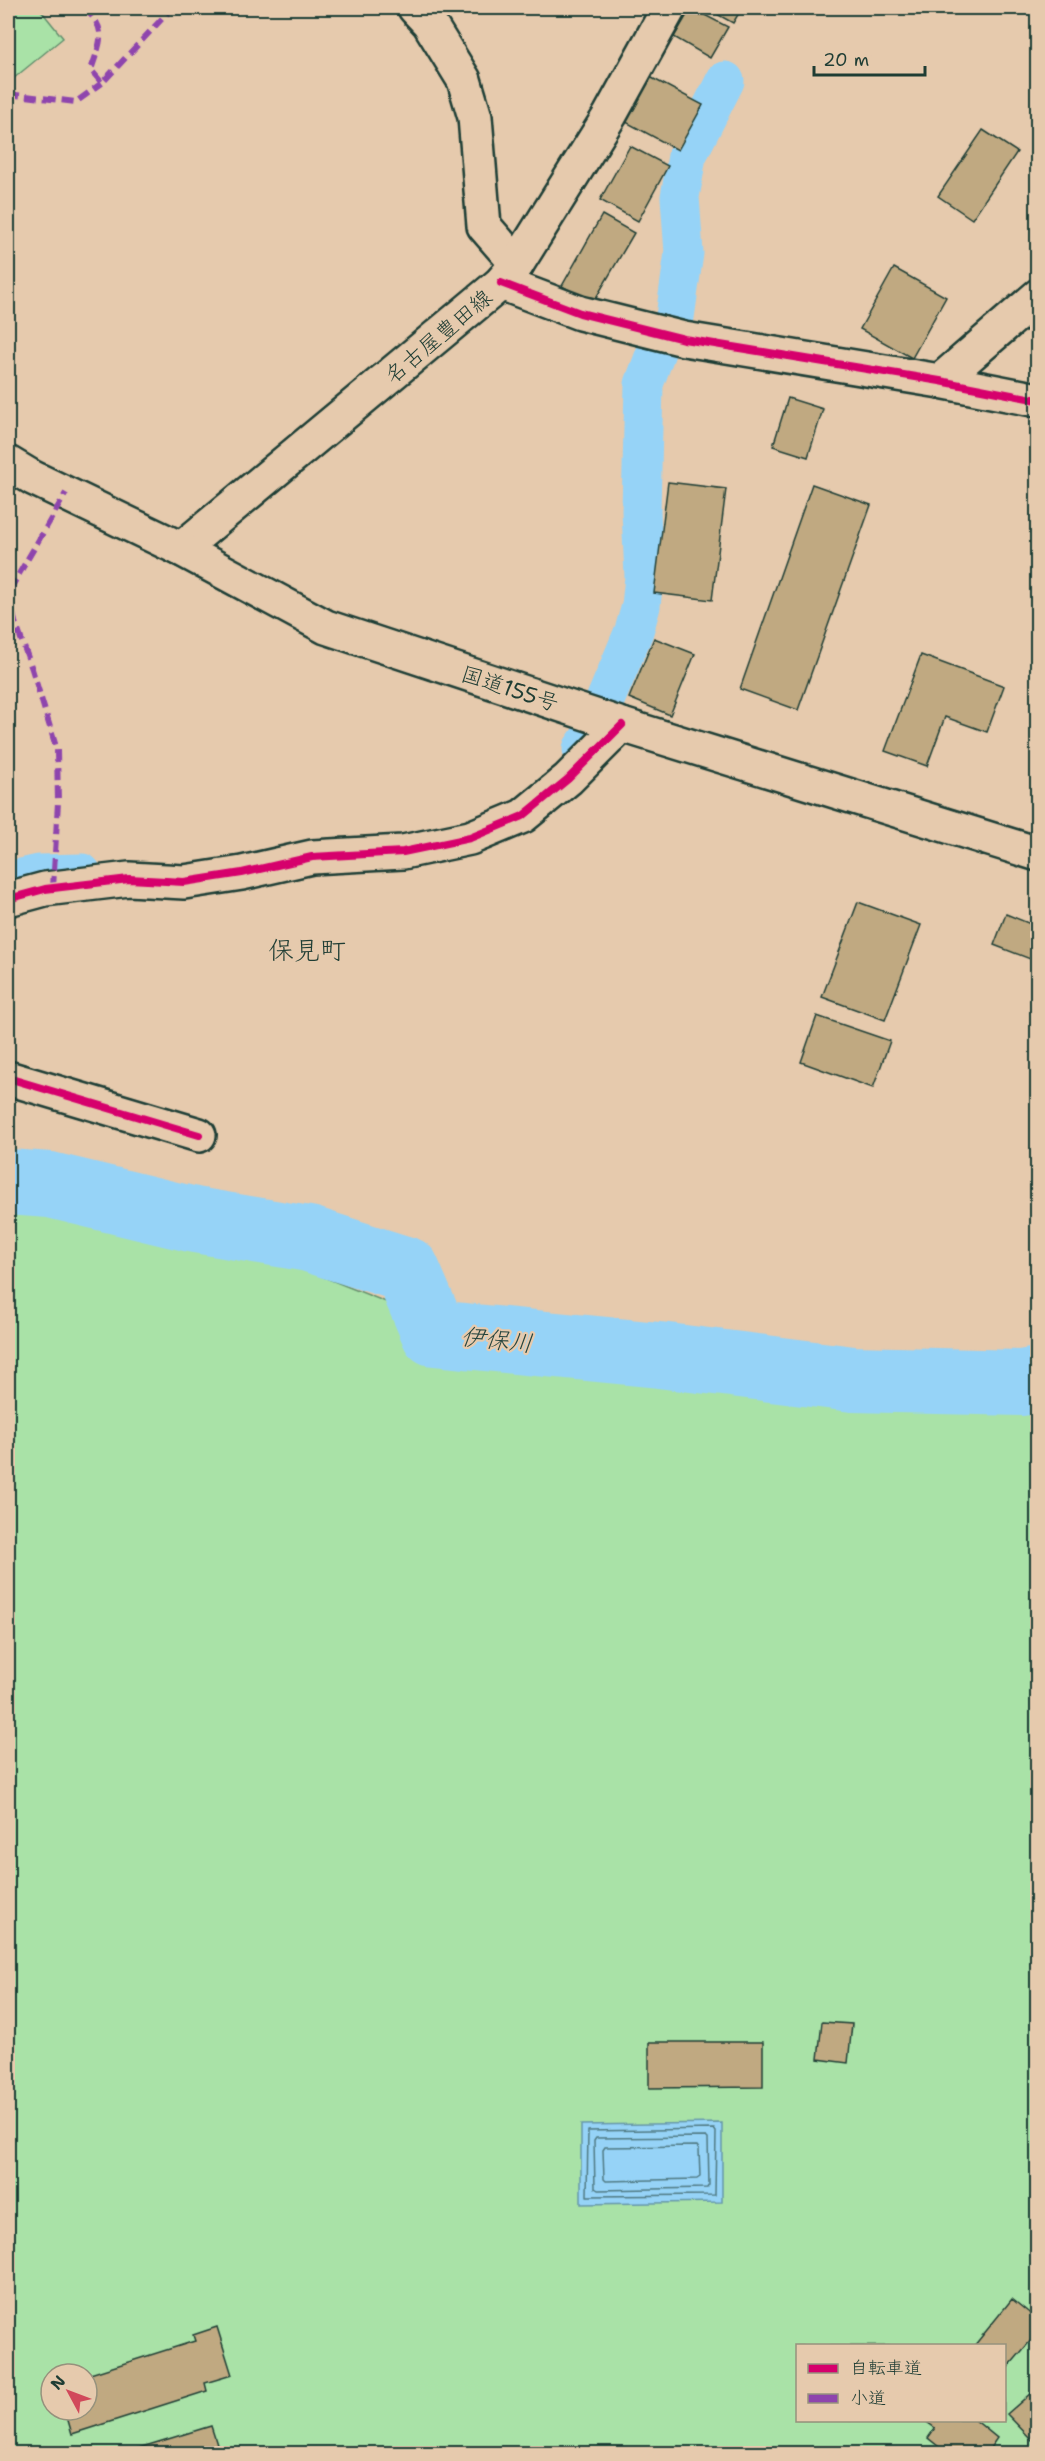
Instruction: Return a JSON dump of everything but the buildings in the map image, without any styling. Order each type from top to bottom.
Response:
[{"type":"main road","points":[[415,8],[429,23],[464,80],[475,117],[484,226],[509,274],[580,313],[684,339],[940,381],[1038,400]]},
{"type":"main road","name":"名古屋豊田線","points":[[181,549],[509,274],[610,115],[669,8]]},
{"type":"main road","points":[[940,381],[1038,296]]},
{"type":"main road","name":"国道155号","points":[[8,463],[33,478],[181,549],[326,627],[622,725],[1038,854]]},
{"type":"main road","points":[[8,899],[45,889],[129,879],[184,882],[242,873],[312,857],[403,852],[470,838],[523,816],[568,780],[622,725]]},
{"type":"main road","points":[[8,1078],[199,1135]]},
{"type":"green space","points":[[8,8],[39,8],[63,38],[8,83]]},
{"type":"green space","points":[[8,1212],[213,1233],[406,1310],[734,1371],[959,1405],[1037,1398],[1037,2453],[8,2453]]},
{"type":"water","points":[[722,2123],[722,2202],[581,2204],[581,2125]]},
{"type":"waterway","points":[[582,749],[589,739],[634,631],[641,606],[644,577],[641,511],[644,384],[657,349],[675,317],[684,253],[680,197],[687,156],[725,81]]},
{"type":"waterway","points":[[8,881],[39,874],[82,873]]},
{"type":"waterway","name":"伊保川","points":[[8,1182],[50,1185],[195,1220],[309,1239],[407,1270],[434,1333],[659,1355],[853,1379],[1021,1383],[1038,1380]]},
{"type":"marked path","points":[[84,8],[100,30],[99,44],[91,70],[102,83],[172,8]]},
{"type":"marked path","points":[[8,94],[76,102],[102,83]]},
{"type":"marked path","points":[[53,888],[58,802],[57,750],[15,622],[8,593],[66,493]]},
{"type":"cycle path","points":[[501,283],[580,313],[684,339],[940,381],[1038,400]]},
{"type":"cycle path","points":[[8,899],[45,889],[129,879],[184,882],[242,873],[312,857],[403,852],[470,838],[523,816],[568,779],[622,725]]},
{"type":"cycle path","points":[[8,1078],[199,1135]]},
{"type":"district","name":"保見町","points":[[307,950]]}]
